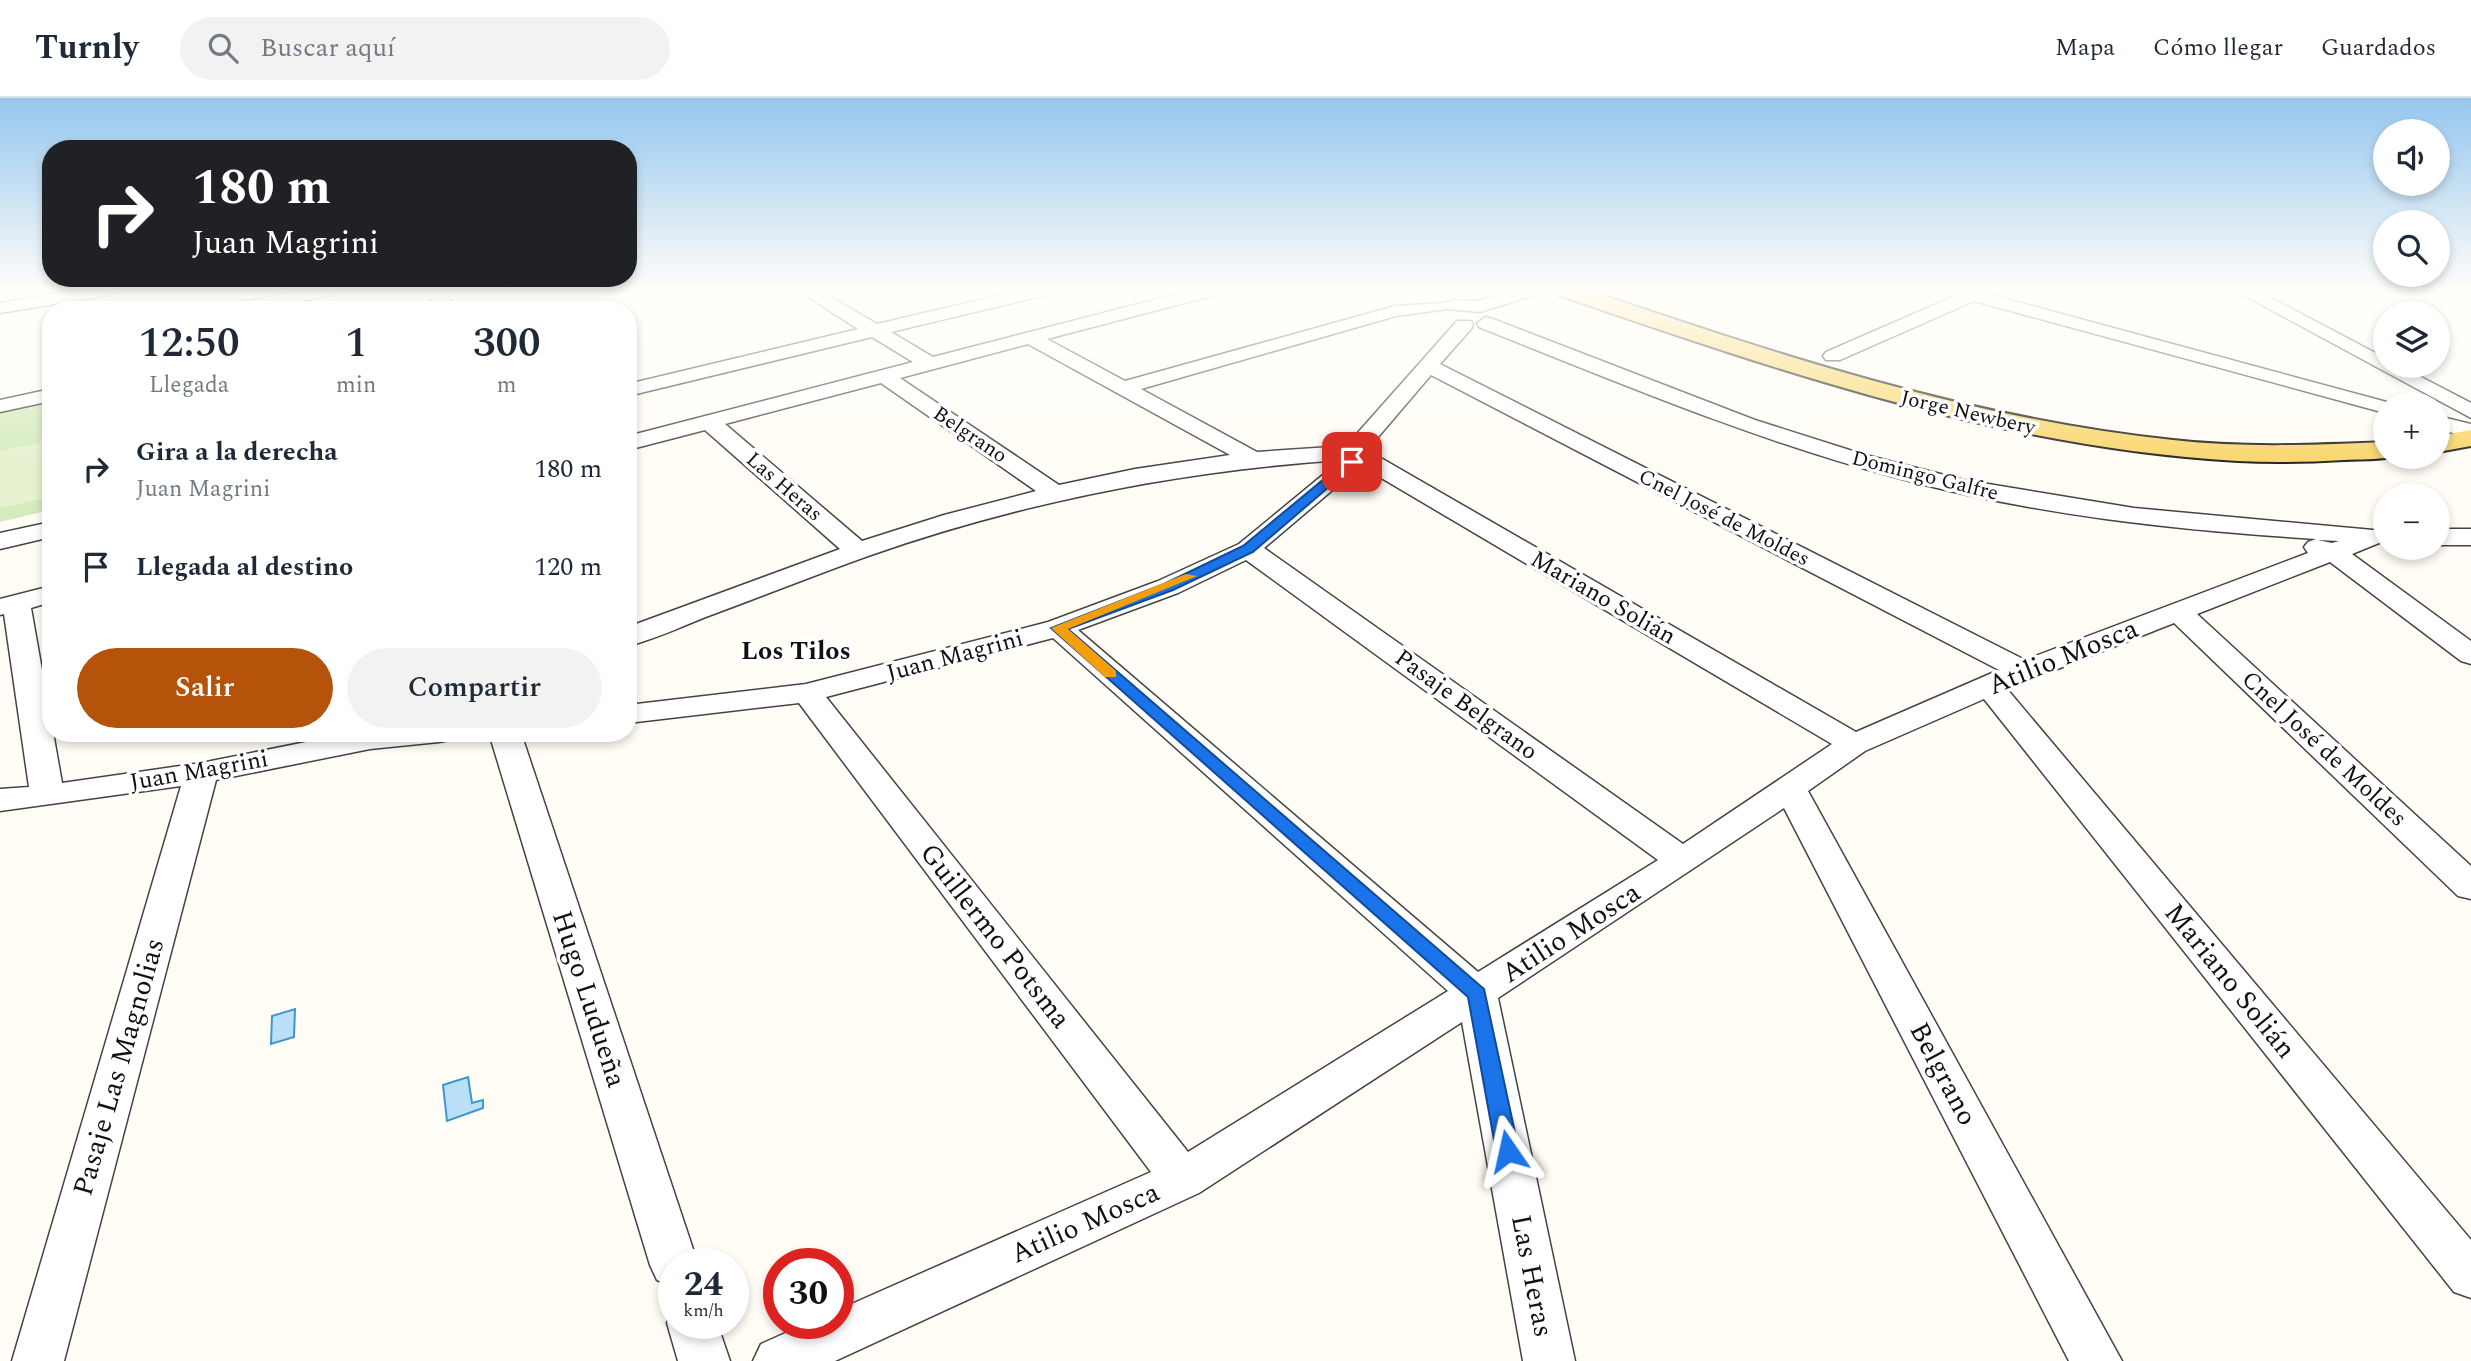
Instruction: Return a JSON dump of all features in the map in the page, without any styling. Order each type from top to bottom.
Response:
[{"type":"main road","name":"Jorge Newbery","points":[[1748,349],[1899,398],[2030,428],[2211,451],[2341,454],[2373,451]]},
{"type":"main road","points":[[2450,442],[2471,438]]},
{"type":"street","points":[[637,388],[795,349]]},
{"type":"street","points":[[903,349],[930,365]]},
{"type":"street","points":[[637,441],[990,349]]},
{"type":"street","points":[[1051,349],[1253,458]]},
{"type":"street","name":"Domingo Galfre","points":[[1123,388],[1261,349]]},
{"type":"street","name":"Juan Magrini","points":[[637,713],[807,693],[1058,628],[1168,587],[1248,549],[1352,462],[1353,452],[1426,365],[1443,349]]},
{"type":"street","name":"Domingo Galfre","points":[[1554,349],[1760,431],[1909,475],[2040,502],[2256,528],[2373,536]]},
{"type":"street","points":[[1833,356],[1848,349]]},
{"type":"street","points":[[2175,349],[2373,404]]},
{"type":"street","points":[[2353,349],[2471,412]]},
{"type":"street","name":"Cnel José de Moldes","points":[[1426,365],[2006,678]]},
{"type":"street","name":"Belgrano","points":[[884,376],[1055,493]]},
{"type":"street","points":[[2442,378],[2471,392]]},
{"type":"street","points":[[0,406],[42,398]]},
{"type":"street","name":"Las Heras","points":[[709,422],[858,551]]},
{"type":"street","points":[[2450,425],[2471,431]]},
{"type":"street","points":[[637,627],[953,520],[1055,493],[1135,476],[1253,458],[1353,452]]},
{"type":"street","name":"Mariano Solián","points":[[1353,452],[1854,744]]},
{"type":"street","points":[[2256,528],[2333,552],[2471,655]]},
{"type":"street","points":[[0,541],[42,531]]},
{"type":"street","points":[[2450,537],[2471,537]]},
{"type":"street","name":"Atilio Mosca","points":[[779,1361],[1183,1179],[1477,994],[1683,860],[1854,744],[2006,678],[2373,538]]},
{"type":"street","name":"Pasaje Belgrano","points":[[1248,549],[1683,860]]},
{"type":"street","points":[[42,596],[8,605],[47,796]]},
{"type":"street","name":"Cnel José de Moldes","points":[[2177,611],[2471,887]]},
{"type":"street","points":[[1058,628],[1477,994]]},
{"type":"street","name":"Mariano Solián","points":[[2006,678],[2471,1276]]},
{"type":"street","name":"Guillermo Potsma","points":[[807,693],[1183,1179]]},
{"type":"street","name":"Juan Magrini","points":[[0,800],[201,774],[343,742]]},
{"type":"street","name":"Hugo Ludueña","points":[[508,742],[669,1248]]},
{"type":"street","name":"Pasaje Las Magnolias","points":[[38,1361],[201,774]]},
{"type":"street","name":"Belgrano","points":[[1790,788],[2096,1361]]},
{"type":"street","name":"Las Heras","points":[[1477,994],[1549,1361]]},
{"type":"street","points":[[697,1339],[704,1361]]},
{"type":"green space","points":[[42,404],[42,512],[0,522],[0,413]]},
{"type":"green space","points":[[42,442],[42,499],[0,508],[0,451]]},
{"type":"water","points":[[295,1009],[294,1037],[271,1044],[272,1016]]},
{"type":"water","points":[[468,1077],[472,1103],[483,1100],[483,1108],[447,1121],[443,1085]]},
{"type":"slow traffic","points":[[1111,674],[1058,628],[1191,576]]},
{"type":"district","name":"Los Tilos","points":[[796,651]]},
{"type":"route","points":[[1352,462],[1248,549],[1168,587],[1058,628],[1477,994],[1508,1151]]}]
